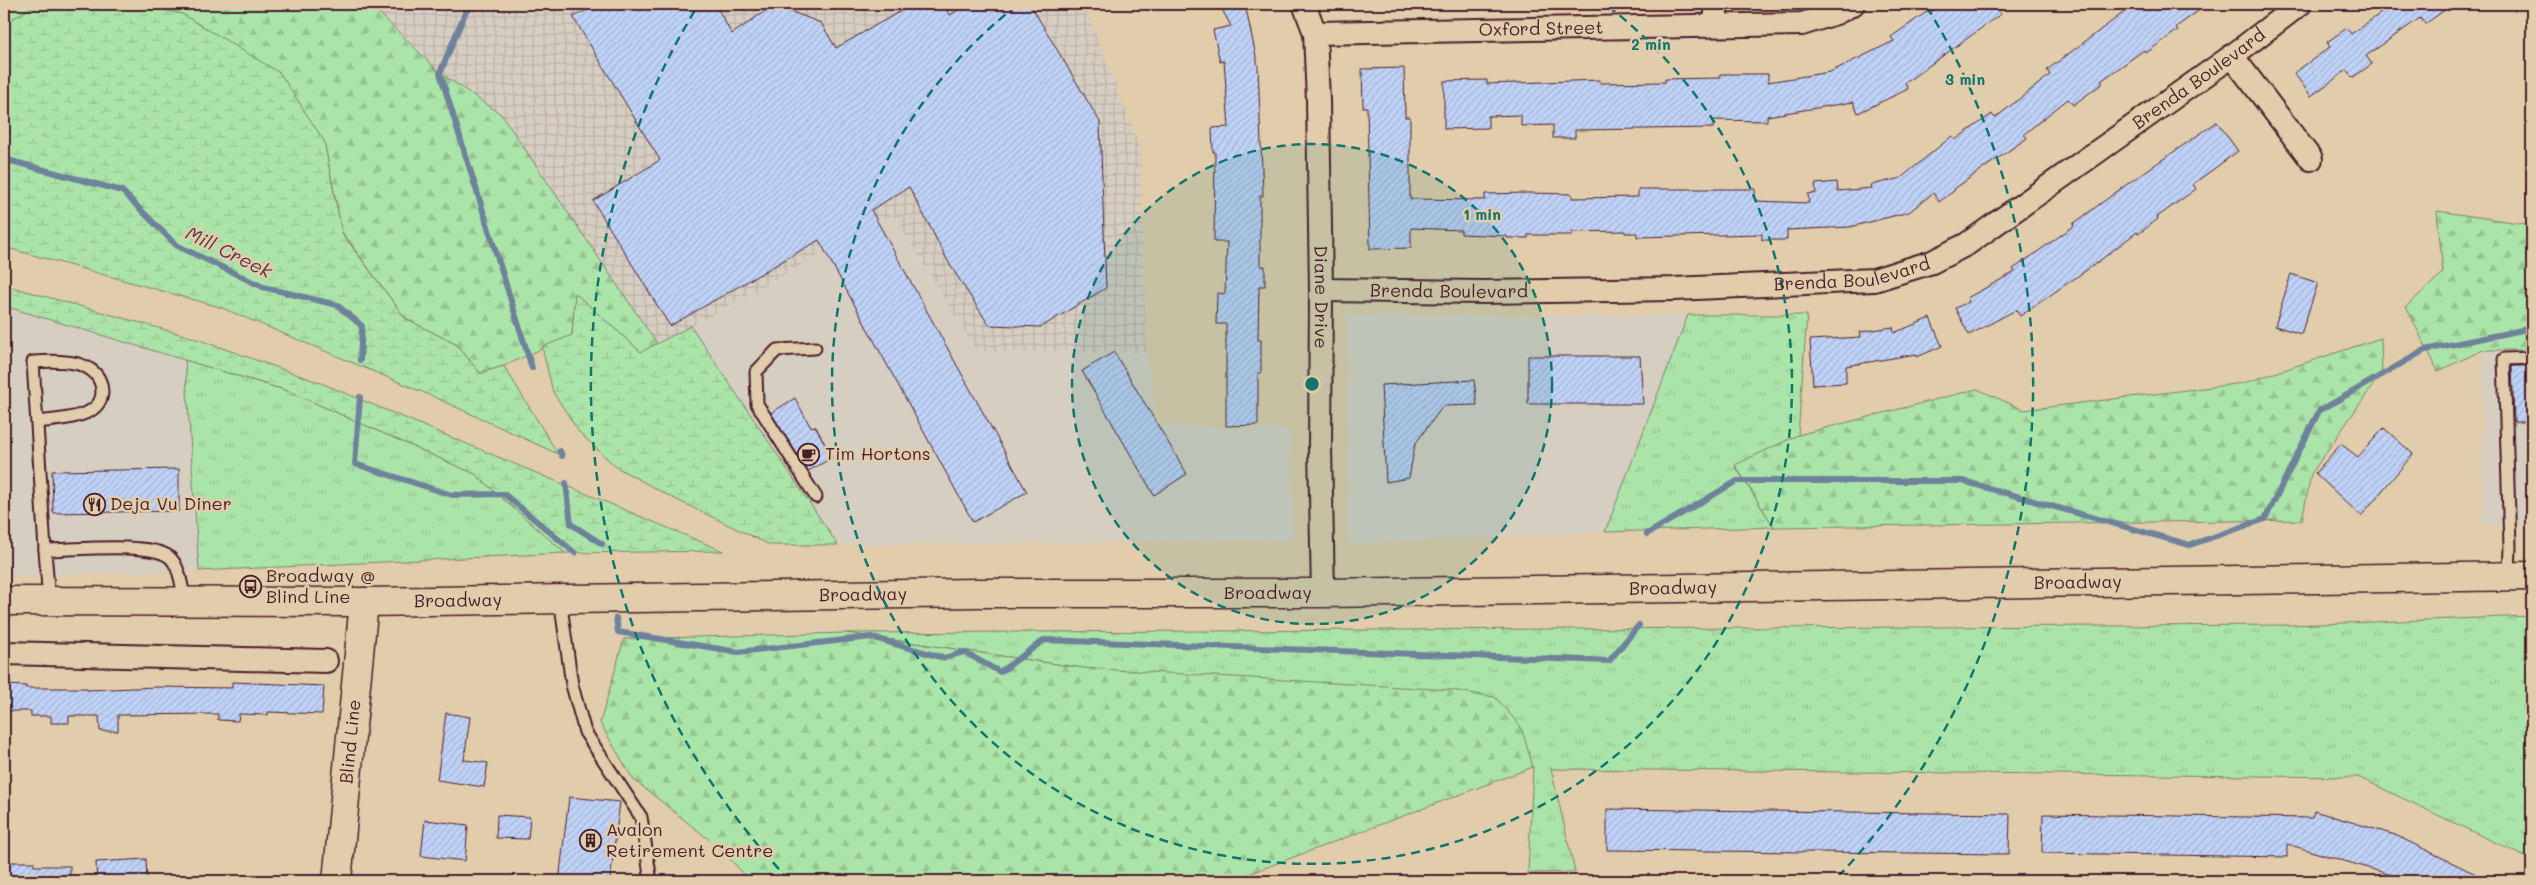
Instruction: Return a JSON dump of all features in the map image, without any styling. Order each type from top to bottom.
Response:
[{"type":"main road","name":"Broadway","points":[[4,601],[364,602],[976,593],[1323,593],[2521,577]]},
{"type":"main road","name":"Blind Line","points":[[337,881],[364,602]]},
{"type":"street","name":"Diane Drive","points":[[1304,4],[1315,33],[1321,290],[1320,447],[1323,593]]},
{"type":"street","name":"Oxford Street","points":[[1315,33],[1716,14],[1802,24],[1836,13],[1853,4]]},
{"type":"street","name":"Brenda Boulevard","points":[[1321,290],[1484,292],[1674,289],[1874,280],[1932,262],[1967,244],[2232,56],[2300,4]]},
{"type":"street","points":[[2232,56],[2311,158]]},
{"type":"street","points":[[4,653],[326,661]]},
{"type":"lane","points":[[815,348],[777,350],[756,372],[757,404],[816,497]]},
{"type":"lane","points":[[2521,577],[2510,546],[2504,359],[2532,358]]},
{"type":"lane","points":[[37,422],[76,416],[89,412],[97,406],[102,397],[102,384],[96,375],[88,367],[70,362],[54,360],[33,362],[45,550],[49,601]]},
{"type":"lane","points":[[45,550],[147,548],[169,556],[177,567],[185,602]]},
{"type":"lane","points":[[560,599],[572,685],[585,732],[640,817],[650,881]]},
{"type":"shaded area","points":[[370,4],[1080,4],[1089,18],[1140,148],[1146,352],[977,352],[893,214],[658,345],[501,114],[440,73]]},
{"type":"shaded area","points":[[893,214],[977,352],[1146,352],[1158,425],[1290,430],[1293,540],[838,545],[691,326]]},
{"type":"shaded area","points":[[4,306],[185,360],[199,571],[4,576]]},
{"type":"shaded area","points":[[1688,315],[1605,532],[1349,544],[1347,316]]},
{"type":"shaded area","points":[[2483,350],[2532,350],[2532,523],[2483,526]]},
{"type":"green space","points":[[4,4],[37,4],[4,24]]},
{"type":"green space","points":[[37,4],[136,4],[182,14],[280,73],[324,141],[342,233],[405,318],[457,345],[480,373],[504,366],[558,454],[432,396],[220,307],[4,247],[4,24]]},
{"type":"green space","points":[[136,4],[370,4],[440,73],[501,114],[658,345],[641,352],[575,294],[572,335],[504,366],[480,373],[457,345],[405,318],[342,232],[324,141],[182,14]]},
{"type":"green space","points":[[2437,211],[2532,225],[2532,350],[2483,350],[2438,371],[2406,307],[2443,273]]},
{"type":"green space","points":[[4,285],[191,337],[321,383],[723,551],[565,553],[475,474],[288,391],[4,306]]},
{"type":"green space","points":[[575,293],[641,352],[691,326],[838,545],[770,545],[671,497],[616,467],[579,432],[553,392],[542,347],[572,335]]},
{"type":"green space","points":[[1688,315],[1807,315],[1798,435],[1735,466],[1774,527],[1605,532]]},
{"type":"green space","points":[[2381,338],[2382,372],[2311,474],[2302,520],[1774,527],[1735,465],[1798,435],[1977,389],[2024,410],[2244,383]]},
{"type":"green space","points":[[185,360],[288,391],[475,474],[565,553],[199,571]]},
{"type":"green space","points":[[2532,616],[2532,860],[2358,777],[1551,769],[1575,872],[1528,873],[1533,767],[1083,668],[846,633],[2292,625]]},
{"type":"green space","points":[[846,633],[1083,668],[1451,690],[1495,697],[1521,727],[1533,767],[1230,881],[750,881],[721,849],[633,779],[600,723],[624,639]]},
{"type":"building","points":[[599,4],[715,4],[732,34],[774,5],[821,23],[836,48],[913,4],[942,4],[950,15],[968,4],[1030,4],[1100,122],[1106,288],[1041,327],[989,325],[950,265],[909,187],[871,210],[1027,492],[973,522],[819,240],[670,326],[593,201],[660,160],[573,17]]},
{"type":"building","points":[[1219,4],[1245,4],[1258,66],[1263,196],[1260,196],[1260,266],[1265,266],[1265,286],[1259,286],[1258,340],[1261,340],[1261,373],[1258,373],[1258,425],[1226,426],[1226,324],[1216,324],[1217,293],[1225,294],[1227,242],[1214,242],[1215,152],[1213,152],[1212,128],[1229,127],[1224,61],[1220,62],[1213,30],[1231,26]]},
{"type":"building","points":[[1943,4],[1993,4],[2001,14],[1905,83],[1908,89],[1858,113],[1853,102],[1767,116],[1767,121],[1713,120],[1713,128],[1575,130],[1575,138],[1553,138],[1553,125],[1521,126],[1521,115],[1488,116],[1488,128],[1444,129],[1444,81],[1487,80],[1487,84],[1600,80],[1600,83],[1665,82],[1665,79],[1720,78],[1720,74],[1768,74],[1768,82],[1830,72],[1894,41],[1891,37],[1928,11],[1930,13]]},
{"type":"building","points":[[2135,4],[2208,4],[2176,27],[2178,30],[2146,53],[2144,50],[2101,81],[2103,83],[2073,105],[2068,99],[2024,134],[2027,138],[1954,189],[1939,202],[1933,193],[1909,212],[1850,227],[1787,230],[1787,240],[1762,240],[1762,234],[1637,237],[1637,233],[1625,233],[1625,231],[1572,232],[1572,235],[1528,235],[1528,238],[1507,238],[1507,236],[1461,234],[1461,230],[1411,228],[1411,248],[1370,249],[1367,107],[1363,107],[1362,69],[1404,68],[1405,117],[1410,117],[1410,199],[1485,200],[1485,194],[1527,193],[1572,194],[1572,198],[1638,197],[1638,189],[1755,189],[1755,201],[1809,203],[1808,194],[1816,193],[1815,184],[1837,182],[1838,191],[1872,188],[1871,185],[1901,178],[1952,136],[1955,140],[1992,114],[1995,118],[2050,75],[2047,70]]},
{"type":"building","points":[[2375,4],[2453,4],[2425,24],[2420,18],[2366,56],[2372,64],[2352,78],[2347,70],[2311,96],[2294,73],[2330,47],[2327,42],[2347,28],[2351,34],[2381,13]]},
{"type":"building","points":[[2217,122],[2238,151],[2193,184],[2196,189],[2157,217],[2158,219],[2138,234],[2137,232],[2094,265],[2020,316],[2016,310],[1969,335],[1955,308],[1969,302],[1967,298],[2015,272],[2013,269],[2074,226],[2073,224]]},
{"type":"building","points":[[2291,274],[2318,283],[2301,334],[2275,326]]},
{"type":"building","points":[[1930,318],[1942,346],[1917,357],[1916,354],[1846,366],[1846,383],[1813,385],[1810,340],[1861,337],[1860,332],[1893,327],[1894,333]]},
{"type":"building","points":[[1114,352],[1187,474],[1154,495],[1082,371]]},
{"type":"building","points":[[1528,356],[1640,356],[1643,404],[1528,404]]},
{"type":"building","points":[[2512,366],[2532,366],[2532,422],[2514,422]]},
{"type":"building","points":[[1474,380],[1477,405],[1443,406],[1415,444],[1409,478],[1386,482],[1381,385]]},
{"type":"building","points":[[795,398],[810,426],[816,427],[832,458],[808,471],[771,413]]},
{"type":"building","points":[[2384,428],[2413,454],[2361,516],[2315,473],[2341,444],[2358,457]]},
{"type":"building","points":[[179,469],[179,511],[53,513],[52,471]]},
{"type":"building","points":[[232,682],[324,686],[322,714],[268,712],[268,715],[239,714],[238,721],[218,720],[218,714],[118,715],[118,731],[100,731],[99,716],[69,716],[69,723],[51,723],[51,716],[31,716],[31,711],[4,711],[4,685],[26,686],[26,688],[87,688],[87,690],[158,687],[232,688]]},
{"type":"building","points":[[446,713],[470,717],[464,760],[488,763],[484,787],[437,780]]},
{"type":"building","name":"Avalon Retirement Centre","points":[[569,797],[620,802],[610,881],[559,881]]},
{"type":"building","points":[[1607,809],[2010,814],[2009,854],[1607,850]]},
{"type":"building","points":[[2314,811],[2395,835],[2490,881],[2392,881],[2395,876],[2287,844],[2287,857],[2042,853],[2043,814],[2312,818]]},
{"type":"building","points":[[497,815],[530,817],[528,839],[496,838]]},
{"type":"building","points":[[425,820],[468,825],[465,861],[421,856]]},
{"type":"building","points":[[146,859],[147,881],[97,881],[96,862]]},
{"type":"building","points":[[4,862],[34,862],[34,866],[70,866],[70,881],[4,881]]},
{"type":"waterway","points":[[478,4],[466,11],[440,73],[532,368]]},
{"type":"waterway","name":"Mill Creek","points":[[4,159],[122,191],[176,245],[263,287],[337,305],[362,326],[360,360]]},
{"type":"waterway","points":[[1647,534],[1737,481],[1963,481],[2190,545],[2265,519],[2319,411],[2425,350],[2532,328]]},
{"type":"waterway","name":"Mill Creek","points":[[360,397],[355,464],[452,495],[504,494],[575,553]]},
{"type":"waterway","points":[[560,451],[562,456]]},
{"type":"waterway","points":[[566,483],[571,524],[602,544]]},
{"type":"waterway","points":[[616,618],[618,632],[738,652],[871,637],[944,658],[964,652],[1000,672],[1044,640],[1609,661],[1639,625]]},
{"type":"place","name":"Tim Hortons","points":[[809,454]]},
{"type":"place","name":"Deja Vu Diner","points":[[94,504]]},
{"type":"place","name":"Broadway @ Blind Line","points":[[250,586]]},
{"type":"place","name":"Avalon Retirement Centre","points":[[590,840]]}]
